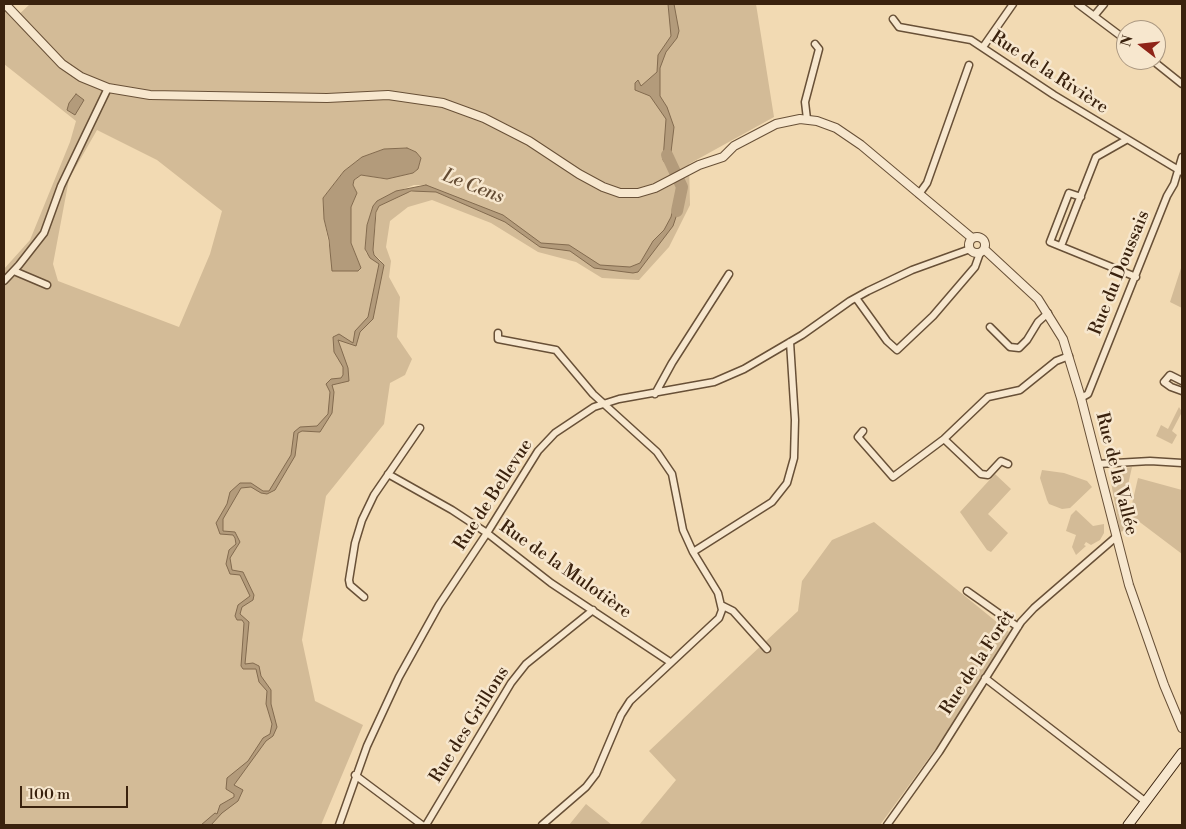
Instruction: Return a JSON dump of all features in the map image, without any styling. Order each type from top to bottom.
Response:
[{"type":"main road","points":[[1128,825],[1182,753]]},
{"type":"street","points":[[5,4],[62,64],[81,76],[108,88],[150,95],[327,98],[376,94],[443,103],[484,118],[529,141],[580,174],[615,192],[638,193],[655,188],[699,164],[723,157],[734,146],[764,130],[781,123],[807,119],[828,125],[847,134],[972,238]]},
{"type":"street","points":[[982,47],[1013,4]]},
{"type":"street","points":[[1078,4],[1116,32]]},
{"type":"street","points":[[1094,16],[1104,4]]},
{"type":"street","name":"Rue de la Rivière","points":[[893,19],[899,27],[971,40],[1126,140],[1181,171]]},
{"type":"street","points":[[807,119],[805,102],[819,49],[815,44]]},
{"type":"street","points":[[919,194],[928,183],[969,65]]},
{"type":"street","points":[[1164,70],[1182,84]]},
{"type":"street","points":[[4,281],[44,233],[61,186],[108,88]]},
{"type":"street","points":[[1061,246],[1096,157],[1126,140]]},
{"type":"street","name":"Rue du Doussais","points":[[1081,398],[1088,394],[1181,171],[1182,157]]},
{"type":"street","points":[[1081,197],[1069,193],[1050,242],[1136,276]]},
{"type":"street","points":[[856,298],[887,341],[897,350],[933,316],[975,267],[986,244],[978,236],[972,238],[969,242],[970,249],[974,253],[982,251]]},
{"type":"street","name":"Rue de Bellevue","points":[[339,825],[355,775],[379,715],[398,677],[439,605],[488,533],[538,451],[555,433],[574,418],[603,404],[620,399],[714,382],[744,370],[856,298],[912,270],[970,249]]},
{"type":"street","name":"Rue de la Vallée","points":[[982,251],[1038,299],[1063,340],[1081,398],[1133,599],[1164,685],[1182,728]]},
{"type":"street","points":[[14,271],[47,285]]},
{"type":"street","points":[[655,394],[672,363],[729,274]]},
{"type":"street","points":[[990,327],[1010,346],[1019,348],[1027,340],[1038,322],[1048,313]]},
{"type":"street","points":[[498,333],[498,339],[556,350],[603,404],[658,452],[665,461],[676,488],[683,530],[693,552],[718,593],[722,605],[722,610],[715,624],[670,662],[630,701],[621,715],[596,774],[586,787],[542,825]]},
{"type":"street","points":[[693,552],[772,502],[788,483],[794,458],[795,420],[790,342]]},
{"type":"street","points":[[863,431],[858,436],[893,477],[944,439],[988,397],[1020,390],[1056,361],[1069,356]]},
{"type":"street","points":[[1182,382],[1170,375],[1164,382],[1172,388],[1182,391]]},
{"type":"street","points":[[364,597],[350,586],[349,580],[355,543],[374,495],[420,428]]},
{"type":"street","points":[[944,439],[981,474],[988,475],[1001,462],[1008,464]]},
{"type":"street","points":[[1098,464],[1150,460],[1182,463]]},
{"type":"street","name":"Rue de la Mulotière","points":[[388,474],[452,510],[488,533],[552,583],[670,662]]},
{"type":"street","name":"Rue de la Forêt","points":[[887,825],[938,752],[1018,627],[1034,608],[1116,537]]},
{"type":"street","points":[[967,591],[1018,627]]},
{"type":"street","points":[[722,605],[733,611],[767,649]]},
{"type":"street","name":"Rue des Grillons","points":[[426,825],[511,683],[526,664],[593,610]]},
{"type":"street","points":[[985,678],[1146,802]]},
{"type":"street","points":[[355,775],[422,825]]},
{"type":"shaded area","points":[[30,4],[756,4],[774,117],[689,164],[690,205],[669,247],[639,280],[602,278],[576,262],[538,252],[491,223],[432,200],[408,207],[390,221],[386,247],[391,261],[389,277],[400,297],[397,337],[412,359],[405,375],[390,383],[384,424],[326,496],[302,640],[315,701],[363,725],[321,825],[4,825],[4,269],[30,240],[70,142],[76,121],[4,64],[4,7],[14,19]],"holes":[[[97,130],[157,160],[222,211],[210,254],[179,327],[58,281],[53,264],[69,179]],[[407,148],[416,152],[421,158],[418,169],[413,173],[385,179],[361,175],[354,180],[353,185],[357,193],[351,207],[351,243],[361,268],[359,271],[348,269],[339,271],[330,251],[324,219],[323,198],[344,171],[362,157],[384,149]],[[414,185],[425,185],[421,190],[406,193],[381,203],[377,209],[373,250],[374,255],[383,262],[366,253],[365,249],[367,225],[373,206],[388,195]]]},
{"type":"shaded area","points":[[668,4],[674,4],[679,31],[677,38],[666,52],[660,68],[660,96],[667,107],[674,127],[671,152],[674,169],[671,171],[663,160],[666,119],[650,96],[635,90],[635,83],[638,80],[641,86],[657,72],[658,55],[671,36]]},
{"type":"shaded area","points":[[76,94],[84,100],[75,115],[67,110],[69,103]]},
{"type":"shaded area","points":[[407,148],[416,152],[421,158],[418,169],[413,173],[387,179],[361,175],[354,180],[353,185],[357,193],[351,207],[351,243],[361,268],[358,271],[332,271],[329,240],[324,219],[323,198],[344,171],[362,157],[384,149]]},
{"type":"shaded area","name":"Le Cens","points":[[426,185],[503,215],[541,243],[569,245],[600,265],[630,267],[640,263],[653,241],[664,230],[671,217],[676,196],[682,199],[673,226],[638,272],[633,273],[594,268],[570,251],[540,247],[505,222],[436,192],[411,191],[379,206],[376,212],[373,250],[374,255],[384,265],[373,319],[360,332],[356,346],[338,340],[348,368],[349,381],[332,385],[334,392],[332,413],[320,432],[302,431],[298,433],[295,456],[275,490],[267,494],[251,487],[241,488],[223,519],[223,531],[235,532],[240,542],[230,558],[232,570],[243,572],[254,595],[253,600],[242,607],[240,614],[249,622],[245,664],[253,663],[259,666],[261,676],[271,690],[271,704],[277,727],[273,736],[266,741],[234,785],[243,790],[238,801],[222,813],[211,825],[201,825],[215,813],[217,814],[220,805],[234,797],[234,794],[226,789],[227,778],[248,761],[263,738],[270,734],[272,724],[266,704],[267,691],[259,682],[256,669],[243,669],[241,666],[244,623],[242,620],[237,620],[235,616],[238,605],[250,596],[240,575],[230,574],[226,564],[229,550],[236,544],[235,538],[233,535],[220,534],[216,523],[227,504],[230,492],[240,483],[251,483],[263,491],[269,491],[291,455],[294,432],[300,427],[317,426],[328,414],[330,392],[326,384],[331,379],[341,378],[343,375],[343,367],[334,352],[333,337],[339,334],[353,343],[355,331],[368,317],[379,264],[370,258],[365,249],[367,225],[373,206],[377,201],[396,191]]},
{"type":"shaded area","points":[[1182,265],[1182,308],[1170,302]]},
{"type":"shaded area","points":[[1179,407],[1182,412],[1172,431],[1177,435],[1172,444],[1156,436],[1161,425],[1168,429]]},
{"type":"shaded area","points":[[1132,467],[1123,507],[1131,508],[1138,478],[1182,490],[1182,554],[1137,520],[1129,529],[1120,532],[1110,477],[1115,469]]},
{"type":"shaded area","points":[[1042,470],[1064,473],[1087,481],[1092,487],[1070,508],[1062,509],[1049,504],[1040,478]]},
{"type":"shaded area","points":[[995,474],[1011,489],[988,514],[1008,533],[991,552],[987,550],[960,512]]},
{"type":"shaded area","points":[[1076,510],[1093,526],[1104,524],[1104,533],[1100,540],[1091,545],[1086,542],[1084,545],[1086,546],[1076,555],[1072,547],[1076,535],[1066,531],[1071,515]]},
{"type":"shaded area","points":[[874,522],[1009,632],[1000,651],[939,744],[880,825],[639,825],[676,780],[649,751],[798,611],[802,581],[832,540]]},
{"type":"shaded area","points":[[586,804],[612,825],[569,825]]},
{"type":"waterway","name":"Le Cens","points":[[667,155],[682,187],[677,211]]}]
